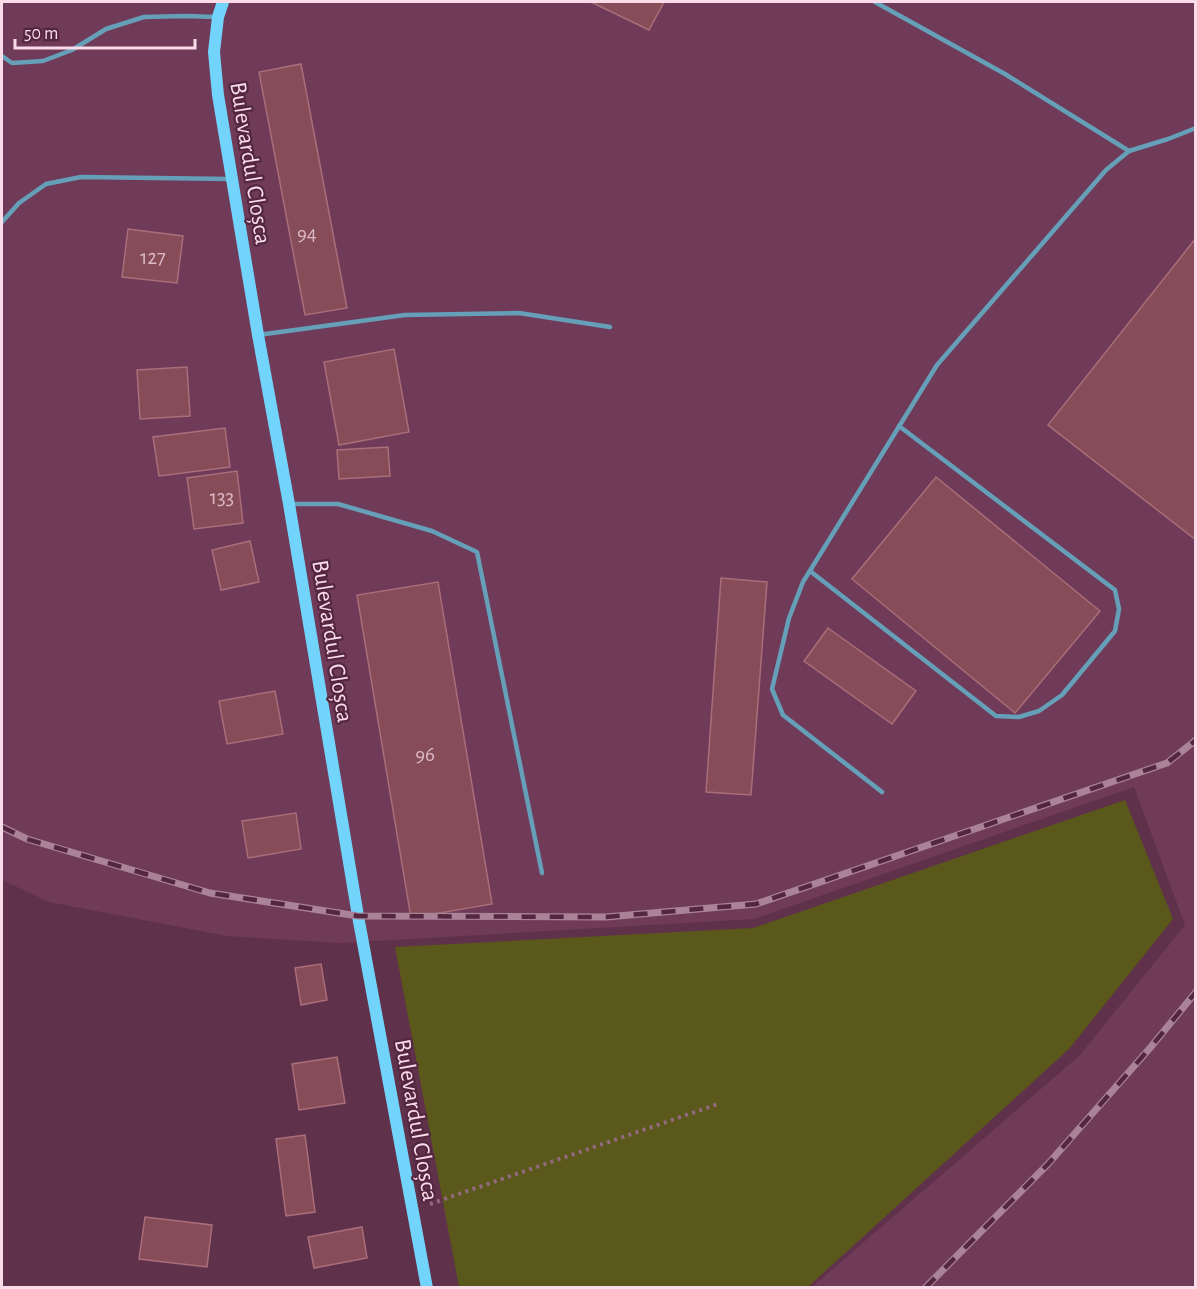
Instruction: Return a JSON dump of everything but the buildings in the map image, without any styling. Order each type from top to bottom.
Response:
[{"type":"main road","name":"Bulevardul Cloșca","points":[[223,2],[218,17],[214,52],[231,179],[289,504],[358,916],[427,1287]]},
{"type":"lane","points":[[875,2],[1005,74],[1129,151]]},
{"type":"lane","points":[[2,56],[12,63],[43,61],[72,50],[106,29],[144,17],[218,17]]},
{"type":"lane","points":[[882,792],[783,715],[772,689],[789,618],[803,582],[937,365],[1106,170],[1129,151],[1196,128]]},
{"type":"lane","points":[[2,222],[19,203],[46,184],[81,177],[231,179]]},
{"type":"lane","points":[[258,335],[405,315],[519,313],[610,327]]},
{"type":"lane","points":[[810,571],[996,716],[1019,717],[1039,711],[1062,695],[1115,631],[1119,609],[1115,590],[899,426]]},
{"type":"lane","points":[[289,504],[338,504],[432,531],[477,552],[542,873]]},
{"type":"path","points":[[412,1210],[718,1104]]},
{"type":"shaded area","points":[[2,2],[1195,2],[1195,1287],[812,1287],[1080,1055],[1185,925],[1134,787],[754,919],[340,943],[227,936],[49,902],[2,880]]},
{"type":"shaded area","points":[[1125,800],[1173,919],[1069,1049],[808,1287],[459,1287],[395,947],[753,928]]},
{"type":"railway","points":[[2,827],[27,839],[210,893],[358,916],[606,917],[756,904],[1167,763],[1196,740]]},
{"type":"railway","points":[[925,1288],[1048,1164],[1196,992]]}]
